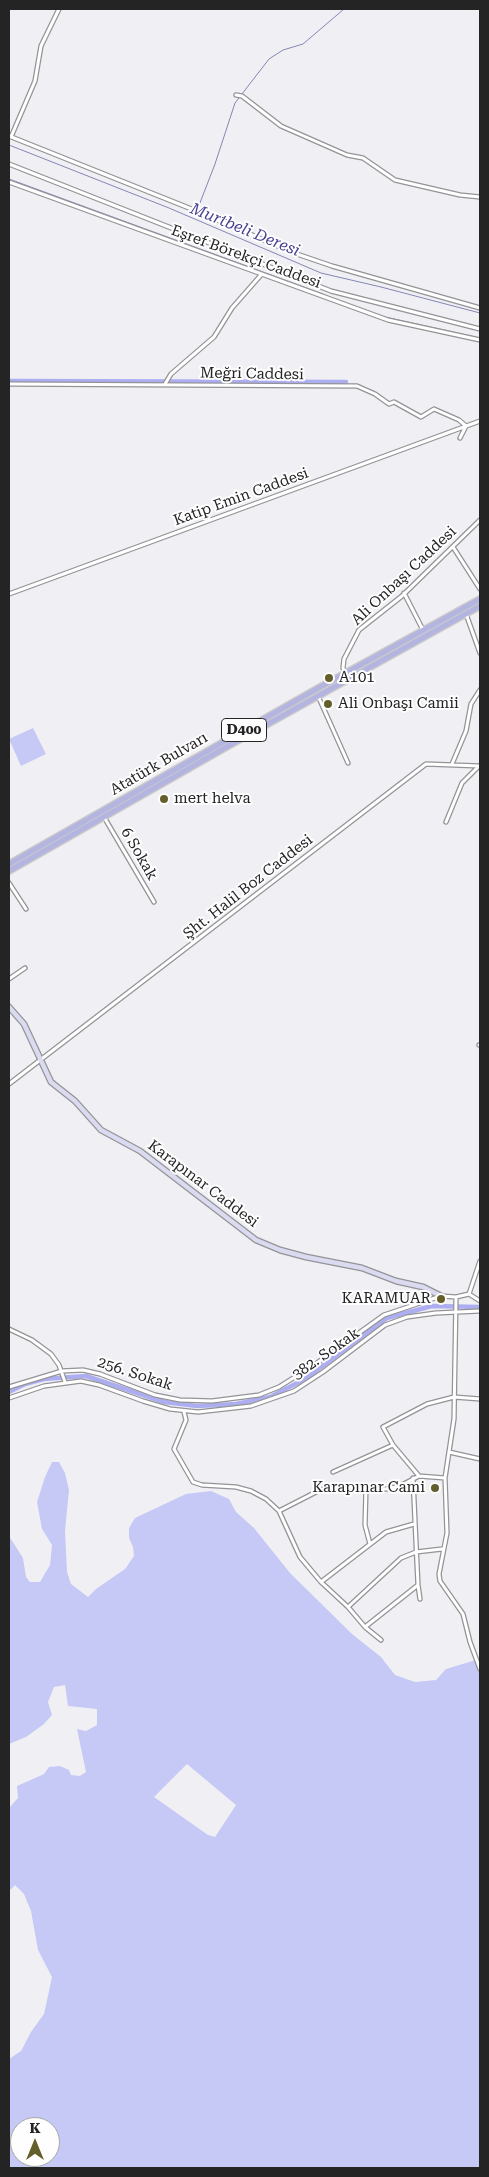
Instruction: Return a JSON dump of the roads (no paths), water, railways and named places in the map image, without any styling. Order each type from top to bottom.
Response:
[{"type":"main road","name":"Atatürk Bulvarı","points":[[9,871],[318,696],[346,677],[480,599]]},
{"type":"main road","name":"Atatürk Bulvarı","points":[[9,864],[346,677],[480,606]]},
{"type":"street","points":[[59,9],[41,46],[35,81],[10,136],[294,253],[332,266],[480,308]]},
{"type":"street","points":[[238,95],[281,126],[347,154],[363,158],[395,180],[460,195],[480,197]]},
{"type":"street","points":[[9,164],[331,291],[480,329]]},
{"type":"street","name":"Eşref Börekçi Caddesi","points":[[9,182],[388,320],[480,340]]},
{"type":"street","points":[[165,384],[171,374],[214,337],[232,308],[261,275]]},
{"type":"street","name":"Meğri Caddesi","points":[[9,384],[357,386],[375,394],[389,404],[394,402],[421,417],[434,409],[459,420],[466,426]]},
{"type":"street","name":"Katip Emin Caddesi","points":[[9,594],[480,421]]},
{"type":"street","points":[[460,438],[466,426]]},
{"type":"street","name":"Ali Onbaşı Caddesi","points":[[346,677],[343,668],[344,659],[359,630],[404,593],[480,520]]},
{"type":"street","points":[[454,547],[480,589]]},
{"type":"street","points":[[404,593],[423,631]]},
{"type":"street","points":[[466,614],[480,652]]},
{"type":"street","points":[[452,764],[466,731],[471,704],[480,690]]},
{"type":"street","points":[[318,696],[348,763]]},
{"type":"street","name":"Şht. Halil Boz Caddesi","points":[[9,1084],[426,764],[480,766]]},
{"type":"street","points":[[446,822],[462,783],[480,766]]},
{"type":"street","name":"6 Sokak","points":[[104,817],[154,902]]},
{"type":"street","points":[[9,883],[26,909]]},
{"type":"street","points":[[9,979],[25,968]]},
{"type":"street","name":"Karapınar Caddesi","points":[[9,1007],[24,1024],[51,1082],[75,1101],[102,1130],[140,1151],[256,1240],[280,1250],[306,1257],[362,1268],[396,1281],[423,1287],[441,1296]]},
{"type":"street","points":[[480,1261],[469,1294],[480,1301]]},
{"type":"street","name":"256. Sokak","points":[[9,1387],[62,1372],[83,1370],[155,1394],[180,1400],[212,1401],[259,1394],[279,1387],[317,1364],[384,1315],[441,1296],[456,1297],[469,1294]]},
{"type":"street","points":[[456,1297],[454,1419],[445,1478],[447,1533],[442,1549],[439,1574],[440,1581],[463,1614],[470,1642],[480,1669]]},
{"type":"street","name":"382. Sokak","points":[[9,1398],[37,1388],[65,1382],[81,1381],[99,1385],[142,1401],[184,1411],[198,1412],[252,1406],[294,1391],[323,1372],[385,1325],[407,1316],[480,1311]]},
{"type":"street","points":[[9,1329],[32,1340],[50,1354],[62,1372],[65,1382]]},
{"type":"street","points":[[419,1476],[393,1445],[383,1427],[427,1404],[454,1397],[480,1399]]},
{"type":"street","points":[[184,1411],[186,1420],[174,1449],[193,1482],[202,1485],[236,1487],[251,1491],[279,1511],[300,1557],[321,1582],[348,1607],[365,1627],[381,1640]]},
{"type":"street","points":[[333,1472],[393,1445]]},
{"type":"street","points":[[449,1452],[480,1459]]},
{"type":"street","points":[[279,1511],[320,1490],[335,1487],[392,1488],[419,1476],[445,1478]]},
{"type":"street","points":[[413,1478],[414,1524],[420,1599]]},
{"type":"street","points":[[366,1489],[365,1525],[370,1544]]},
{"type":"street","points":[[321,1582],[386,1532],[414,1524]]},
{"type":"street","points":[[348,1607],[401,1558],[416,1552],[442,1549]]},
{"type":"street","points":[[365,1627],[418,1585]]},
{"type":"waterway","points":[[198,208],[235,103],[269,59],[283,50],[303,44],[344,9]]},
{"type":"waterway","name":"Murtbeli Deresi","points":[[9,145],[169,208],[321,273],[480,313]]},
{"type":"waterway","points":[[9,179],[323,294]]},
{"type":"waterway","points":[[385,317],[480,338]]},
{"type":"waterway","points":[[9,381],[346,382]]},
{"type":"waterway","points":[[9,1392],[25,1384],[44,1379],[86,1376],[164,1402],[197,1406],[236,1404],[270,1397],[305,1379],[387,1318],[432,1306],[480,1307]]},
{"type":"place","name":"A101","points":[[329,678]]},
{"type":"place","name":"Ali Onbaşı Camii","points":[[328,704]]},
{"type":"place","name":"mert helva","points":[[164,799]]},
{"type":"place","name":"KARAMUAR","points":[[441,1299]]},
{"type":"place","name":"Karapınar Cami","points":[[435,1488]]}]
